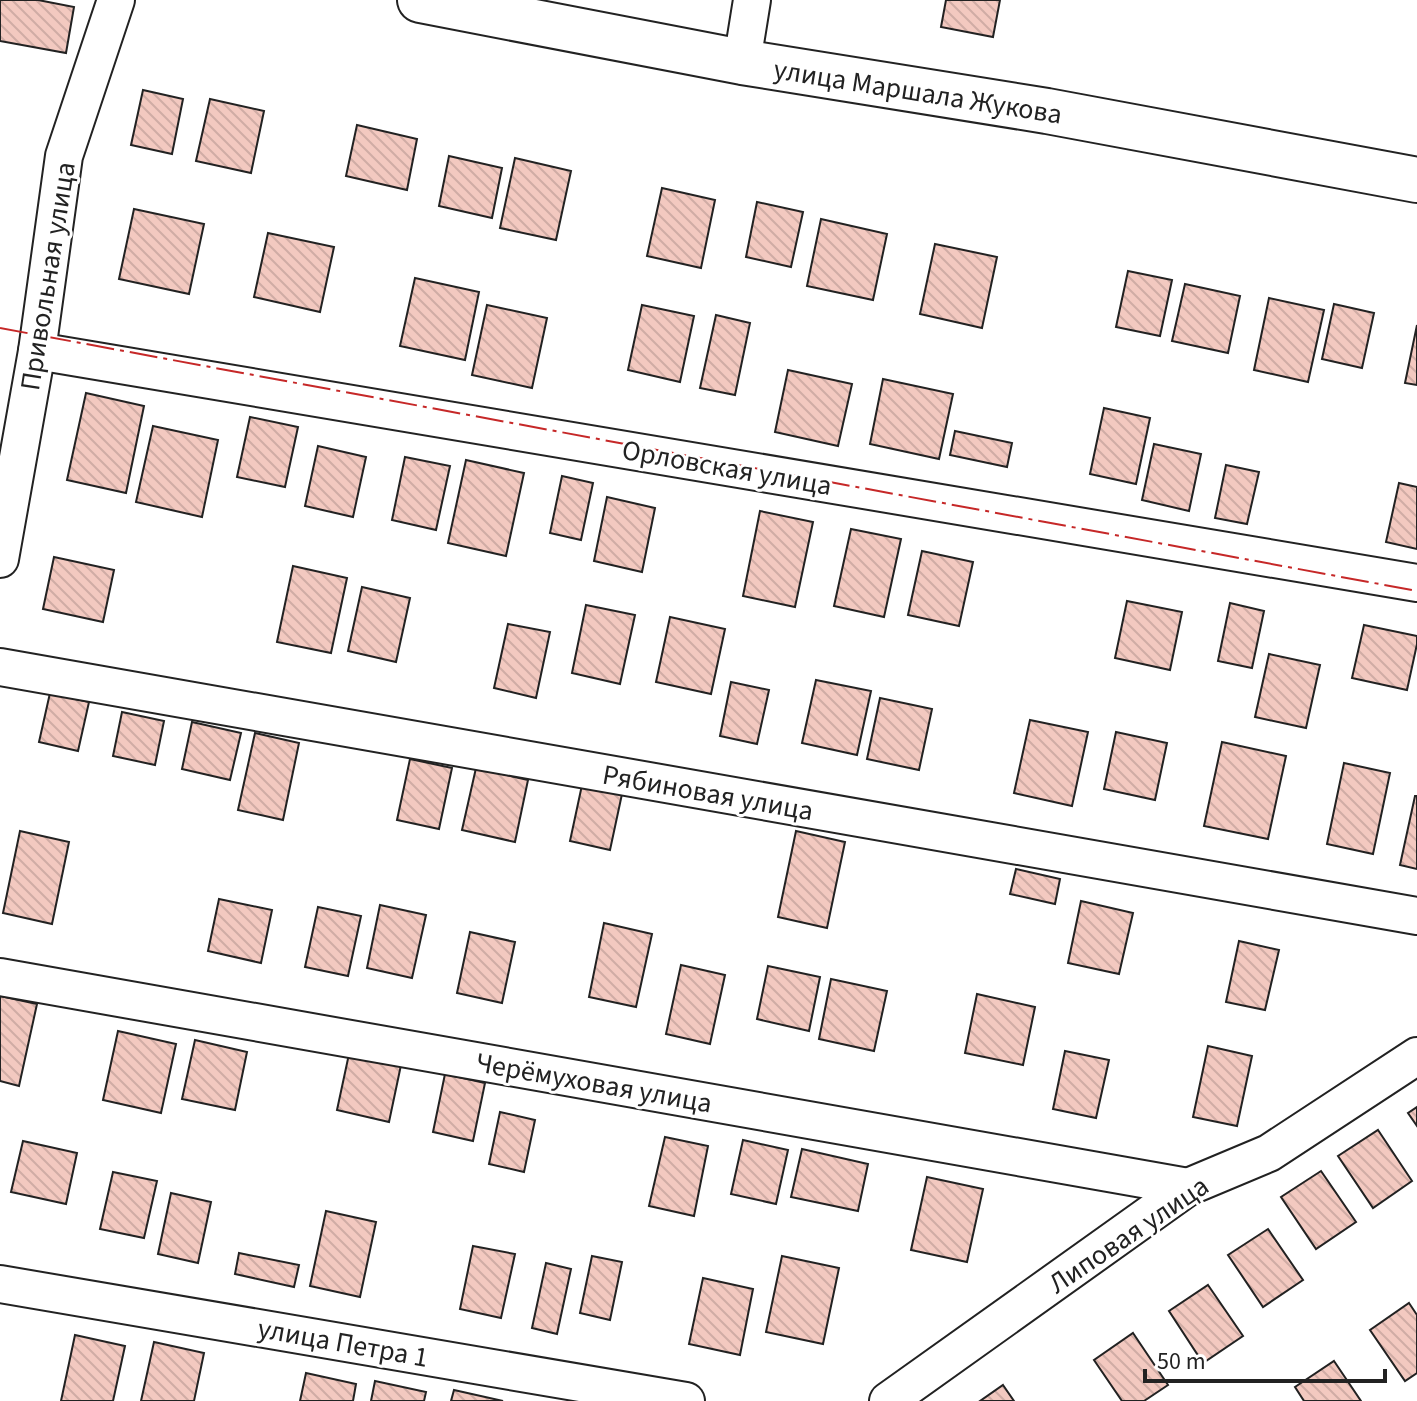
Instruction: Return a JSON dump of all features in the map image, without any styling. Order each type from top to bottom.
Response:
[{"type":"main road","name":"улица Маршала Жукова","points":[[427,1],[742,62],[1047,111],[1417,180]]},
{"type":"street","name":"Привольная улица","points":[[0,559],[37,351],[64,156],[116,0]]},
{"type":"street","points":[[742,62],[752,0]]},
{"type":"street","name":"Орловская улица","points":[[37,351],[1417,583]]},
{"type":"street","name":"Рябиновая улица","points":[[0,667],[1417,916]]},
{"type":"street","name":"Черёмуховая улица","points":[[0,977],[1188,1187]]},
{"type":"street","name":"Липовая улица","points":[[888,1401],[1188,1187],[1269,1153],[1417,1056]]},
{"type":"street","name":"улица Петра 1","points":[[0,1284],[686,1401]]},
{"type":"building","points":[[0,0],[38,0],[74,7],[66,53],[0,41]]},
{"type":"building","points":[[946,0],[1000,0],[993,37],[941,27]]},
{"type":"building","points":[[143,90],[183,99],[172,154],[131,145]]},
{"type":"building","points":[[210,99],[264,111],[251,173],[196,161]]},
{"type":"building","points":[[357,125],[417,139],[407,190],[346,176]]},
{"type":"building","points":[[449,156],[502,168],[492,218],[439,206]]},
{"type":"building","points":[[515,158],[571,171],[556,240],[500,228]]},
{"type":"building","points":[[662,188],[715,200],[701,268],[647,256]]},
{"type":"building","points":[[757,202],[803,212],[791,267],[746,257]]},
{"type":"building","points":[[134,209],[204,224],[189,294],[119,279]]},
{"type":"building","points":[[821,219],[887,234],[873,300],[807,286]]},
{"type":"building","points":[[268,233],[334,247],[320,312],[254,297]]},
{"type":"building","points":[[935,244],[997,257],[982,328],[920,314]]},
{"type":"building","points":[[1128,271],[1172,280],[1160,336],[1116,327]]},
{"type":"building","points":[[415,278],[479,292],[465,360],[400,346]]},
{"type":"building","points":[[1185,284],[1240,296],[1228,353],[1172,341]]},
{"type":"building","points":[[1269,298],[1324,310],[1308,382],[1254,370]]},
{"type":"building","points":[[1334,304],[1374,313],[1362,368],[1322,359]]},
{"type":"building","points":[[487,305],[547,318],[532,388],[472,375]]},
{"type":"building","points":[[642,305],[694,316],[680,382],[628,370]]},
{"type":"building","points":[[716,315],[750,323],[735,395],[700,388]]},
{"type":"building","points":[[1417,325],[1417,385],[1405,383]]},
{"type":"building","points":[[788,370],[852,384],[838,446],[775,432]]},
{"type":"building","points":[[883,379],[953,394],[939,459],[870,444]]},
{"type":"building","points":[[86,393],[144,406],[126,493],[67,480]]},
{"type":"building","points":[[1104,408],[1150,418],[1136,484],[1090,474]]},
{"type":"building","points":[[250,417],[298,427],[285,487],[237,477]]},
{"type":"building","points":[[153,426],[218,440],[202,517],[136,502]]},
{"type":"building","points":[[955,431],[1012,443],[1007,467],[950,455]]},
{"type":"building","points":[[1154,444],[1201,454],[1189,511],[1142,500]]},
{"type":"building","points":[[318,446],[366,457],[353,517],[305,506]]},
{"type":"building","points":[[405,457],[450,466],[436,530],[392,520]]},
{"type":"building","points":[[466,460],[524,473],[506,556],[448,543]]},
{"type":"building","points":[[1226,465],[1259,472],[1247,524],[1215,518]]},
{"type":"building","points":[[562,476],[593,483],[581,540],[550,533]]},
{"type":"building","points":[[1399,483],[1417,487],[1417,549],[1386,542]]},
{"type":"building","points":[[607,497],[655,508],[642,572],[594,561]]},
{"type":"building","points":[[760,511],[813,522],[795,607],[743,596]]},
{"type":"building","points":[[851,529],[901,539],[884,617],[834,606]]},
{"type":"building","points":[[922,551],[973,562],[959,626],[908,615]]},
{"type":"building","points":[[54,557],[114,570],[103,622],[43,609]]},
{"type":"building","points":[[293,566],[347,578],[331,653],[277,642]]},
{"type":"building","points":[[362,587],[410,598],[396,662],[348,651]]},
{"type":"building","points":[[1127,601],[1182,612],[1170,670],[1115,658]]},
{"type":"building","points":[[1230,603],[1264,611],[1252,668],[1218,661]]},
{"type":"building","points":[[586,605],[635,615],[620,684],[572,673]]},
{"type":"building","points":[[670,617],[725,629],[711,694],[656,682]]},
{"type":"building","points":[[508,624],[550,632],[536,698],[494,688]]},
{"type":"building","points":[[1364,625],[1417,636],[1407,690],[1352,678]]},
{"type":"building","points":[[1269,654],[1320,665],[1306,728],[1255,717]]},
{"type":"building","points":[[816,680],[871,691],[857,755],[802,743]]},
{"type":"building","points":[[731,682],[769,690],[757,744],[720,736]]},
{"type":"building","points":[[50,693],[89,702],[78,751],[39,742]]},
{"type":"building","points":[[880,698],[932,709],[919,770],[867,759]]},
{"type":"building","points":[[122,712],[164,721],[155,765],[113,756]]},
{"type":"building","points":[[1030,720],[1088,732],[1072,806],[1014,793]]},
{"type":"building","points":[[192,722],[241,733],[230,780],[182,769]]},
{"type":"building","points":[[1116,732],[1167,743],[1155,800],[1104,789]]},
{"type":"building","points":[[255,733],[299,743],[283,820],[238,810]]},
{"type":"building","points":[[1222,742],[1286,756],[1268,839],[1204,826]]},
{"type":"building","points":[[410,759],[452,768],[439,829],[397,820]]},
{"type":"building","points":[[1344,763],[1390,773],[1373,854],[1327,844]]},
{"type":"building","points":[[476,768],[528,780],[515,842],[462,830]]},
{"type":"building","points":[[582,785],[622,794],[610,850],[570,841]]},
{"type":"building","points":[[1417,796],[1417,869],[1400,865]]},
{"type":"building","points":[[20,831],[69,842],[52,924],[3,913]]},
{"type":"building","points":[[796,831],[845,842],[827,928],[778,917]]},
{"type":"building","points":[[1016,869],[1060,879],[1055,904],[1010,894]]},
{"type":"building","points":[[219,899],[272,910],[261,963],[208,951]]},
{"type":"building","points":[[1081,901],[1133,913],[1119,974],[1068,963]]},
{"type":"building","points":[[380,905],[426,915],[412,978],[367,968]]},
{"type":"building","points":[[318,907],[361,916],[348,976],[305,967]]},
{"type":"building","points":[[604,923],[652,934],[636,1007],[589,997]]},
{"type":"building","points":[[470,932],[515,942],[502,1003],[457,993]]},
{"type":"building","points":[[1239,941],[1279,950],[1265,1010],[1226,1002]]},
{"type":"building","points":[[681,965],[725,975],[710,1044],[666,1034]]},
{"type":"building","points":[[768,966],[820,977],[809,1031],[757,1019]]},
{"type":"building","points":[[831,979],[887,991],[874,1051],[819,1039]]},
{"type":"building","points":[[977,994],[1035,1007],[1023,1065],[965,1053]]},
{"type":"building","points":[[0,996],[37,1004],[19,1086],[0,1081]]},
{"type":"building","points":[[118,1031],[176,1044],[161,1113],[103,1100]]},
{"type":"building","points":[[195,1040],[247,1052],[235,1110],[182,1099]]},
{"type":"building","points":[[1208,1046],[1252,1056],[1237,1126],[1193,1117]]},
{"type":"building","points":[[1065,1051],[1109,1060],[1096,1118],[1053,1109]]},
{"type":"building","points":[[349,1054],[401,1065],[389,1122],[337,1110]]},
{"type":"building","points":[[445,1074],[485,1083],[473,1141],[433,1132]]},
{"type":"building","points":[[1417,1107],[1417,1126],[1408,1113]]},
{"type":"building","points":[[500,1112],[535,1120],[524,1172],[489,1164]]},
{"type":"building","points":[[1378,1130],[1412,1181],[1373,1208],[1338,1156]]},
{"type":"building","points":[[665,1137],[708,1146],[694,1216],[649,1206]]},
{"type":"building","points":[[743,1140],[788,1150],[776,1204],[731,1194]]},
{"type":"building","points":[[23,1141],[77,1153],[66,1204],[11,1192]]},
{"type":"building","points":[[802,1149],[868,1164],[858,1211],[791,1197]]},
{"type":"building","points":[[1321,1171],[1356,1222],[1316,1249],[1281,1197]]},
{"type":"building","points":[[113,1172],[157,1181],[144,1238],[100,1229]]},
{"type":"building","points":[[927,1177],[983,1189],[967,1262],[911,1250]]},
{"type":"building","points":[[171,1193],[211,1202],[198,1263],[158,1254]]},
{"type":"building","points":[[326,1211],[376,1222],[360,1297],[310,1286]]},
{"type":"building","points":[[1268,1229],[1303,1280],[1263,1307],[1228,1255]]},
{"type":"building","points":[[473,1246],[515,1254],[501,1318],[460,1309]]},
{"type":"building","points":[[239,1253],[299,1265],[294,1287],[235,1274]]},
{"type":"building","points":[[592,1256],[622,1262],[610,1320],[580,1313]]},
{"type":"building","points":[[782,1256],[839,1268],[823,1344],[766,1332]]},
{"type":"building","points":[[546,1263],[571,1269],[557,1334],[532,1328]]},
{"type":"building","points":[[703,1278],[753,1289],[740,1355],[689,1344]]},
{"type":"building","points":[[1208,1285],[1243,1336],[1203,1363],[1169,1311]]},
{"type":"building","points":[[1409,1303],[1417,1315],[1417,1373],[1405,1381],[1370,1330]]},
{"type":"building","points":[[1133,1333],[1168,1385],[1144,1401],[1122,1401],[1094,1360]]},
{"type":"building","points":[[75,1335],[125,1346],[113,1401],[61,1401]]},
{"type":"building","points":[[154,1342],[204,1353],[194,1401],[141,1401]]},
{"type":"building","points":[[1334,1361],[1361,1401],[1304,1401],[1295,1387]]},
{"type":"building","points":[[306,1373],[356,1384],[353,1401],[300,1401]]},
{"type":"building","points":[[375,1381],[426,1392],[424,1401],[371,1401]]},
{"type":"building","points":[[1003,1385],[1014,1401],[980,1401]]},
{"type":"building","points":[[454,1390],[503,1401],[451,1401]]},
{"type":"power","points":[[0,328],[1417,591]]}]
